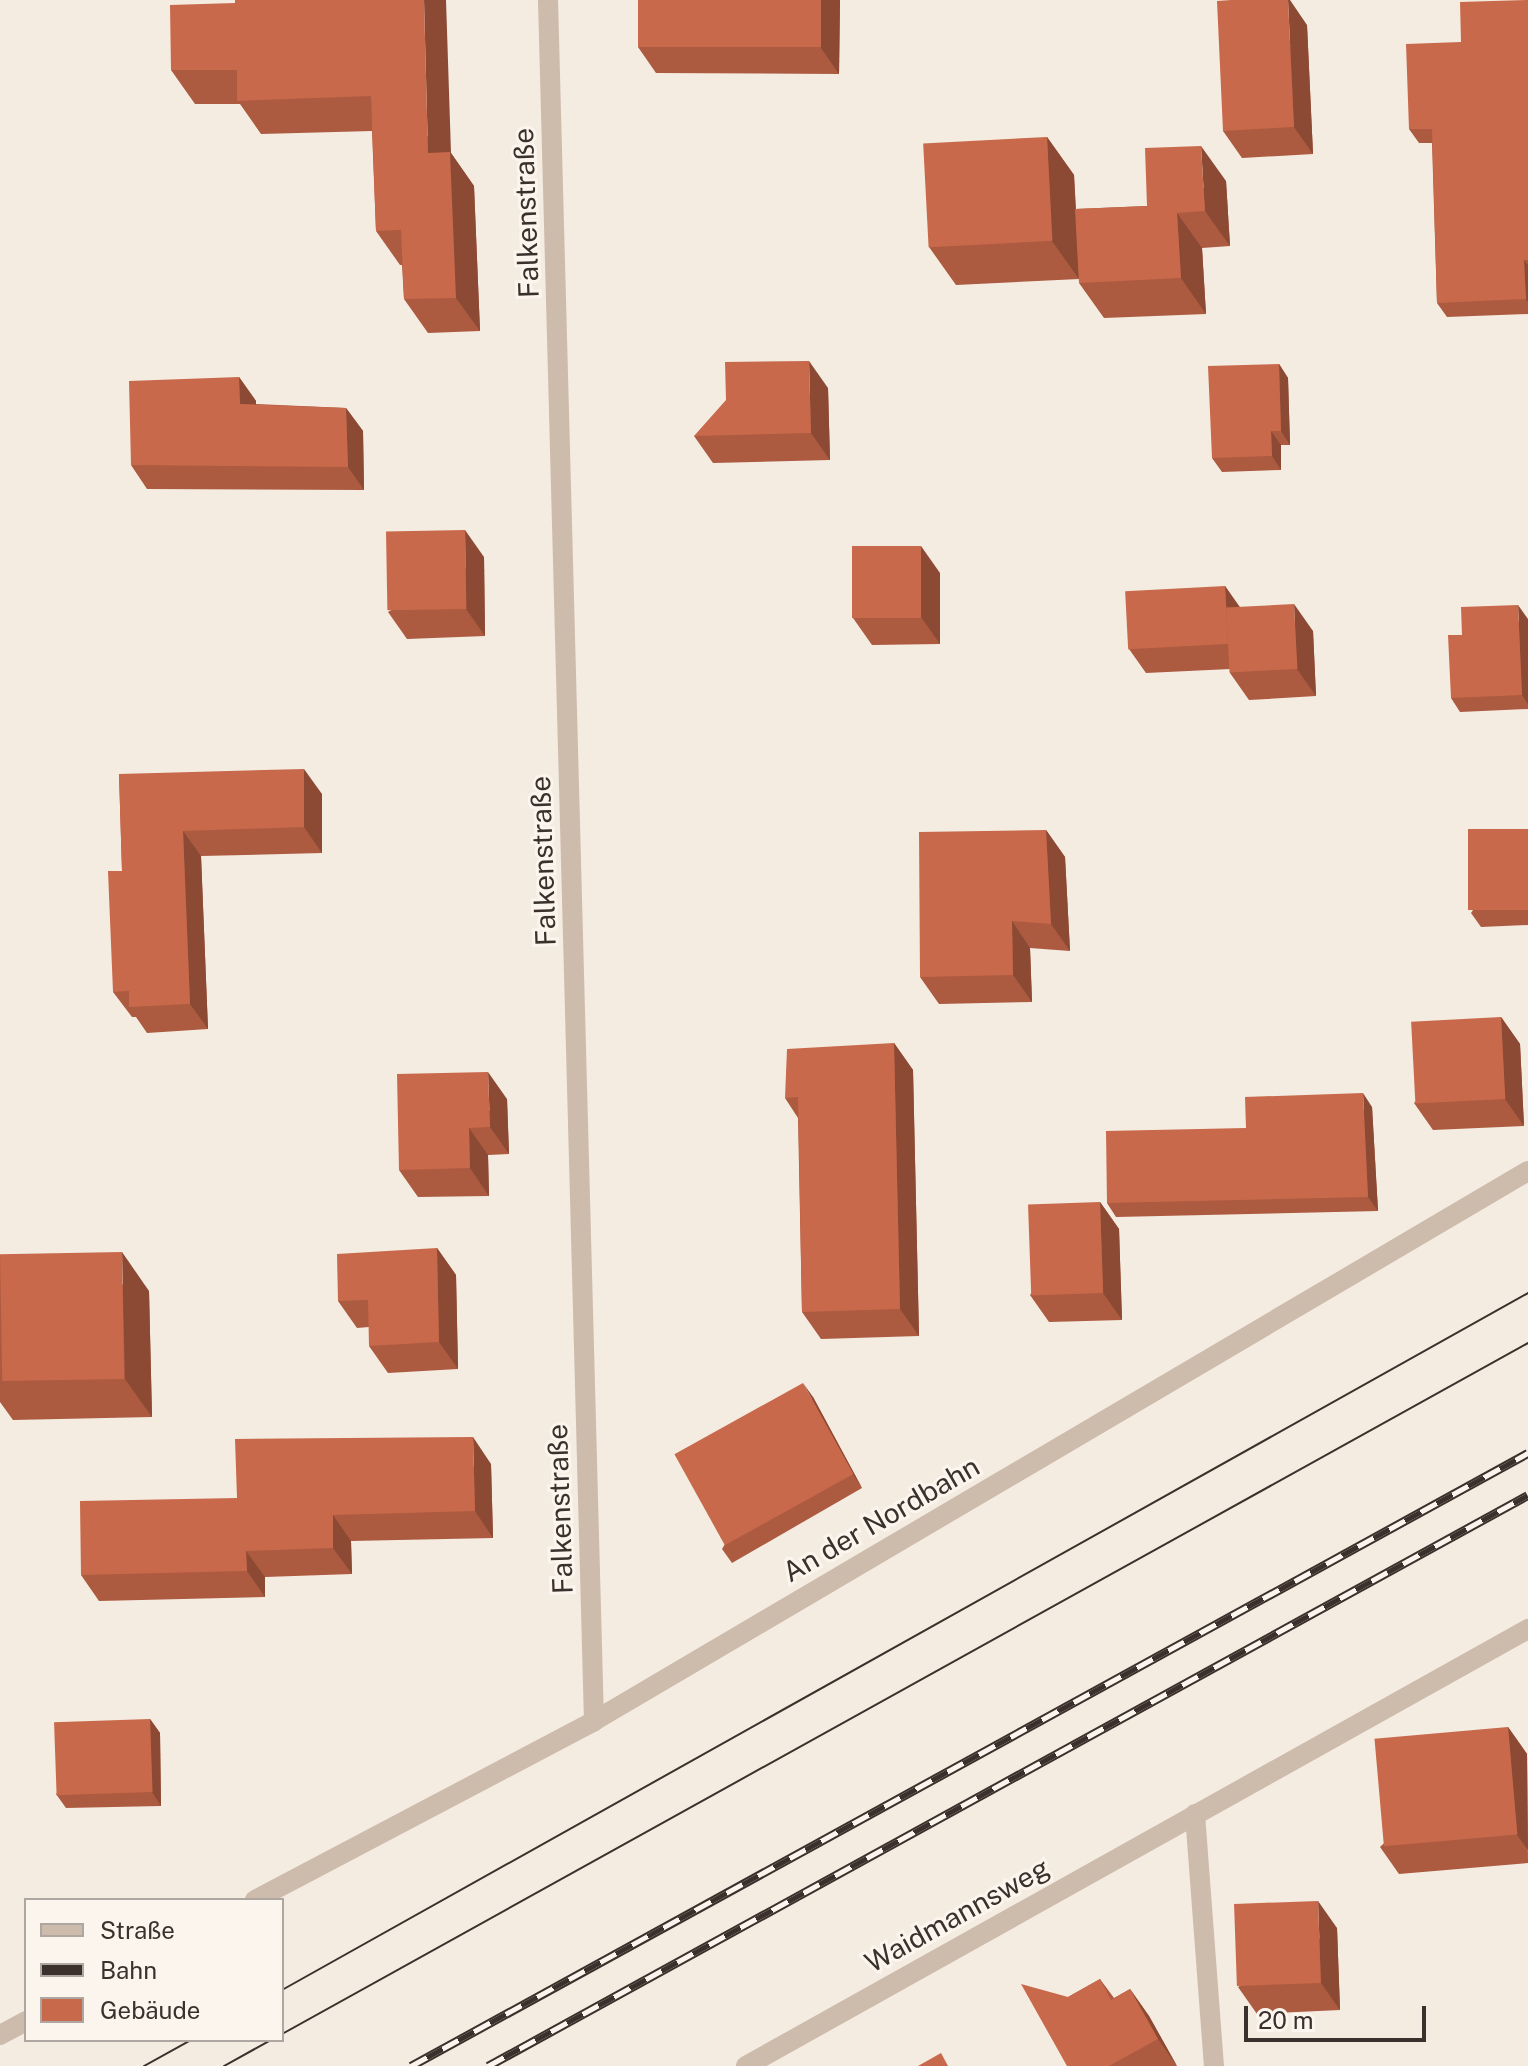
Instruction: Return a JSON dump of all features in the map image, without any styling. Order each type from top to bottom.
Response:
[{"type":"street","name":"Falkenstraße","points":[[548,0],[594,1721]]},
{"type":"street","name":"An der Nordbahn","points":[[259,1898],[594,1721],[1528,1171]]},
{"type":"street","name":"Waidmannsweg","points":[[746,2066],[1528,1629]]},
{"type":"street","points":[[1195,1814],[1214,2066]]},
{"type":"street","points":[[0,2035],[24,2022]]},
{"type":"building","points":[[235,0],[424,0],[428,153],[450,152],[456,298],[404,299],[401,230],[376,231],[371,96],[237,101],[237,70],[171,70],[170,5],[235,3]]},
{"type":"building","points":[[638,0],[821,0],[821,47],[638,47]]},
{"type":"building","points":[[1288,0],[1294,127],[1223,131],[1217,1]]},
{"type":"building","points":[[1528,0],[1526,299],[1437,303],[1432,129],[1409,129],[1406,44],[1461,42],[1460,2]]},
{"type":"building","points":[[1047,137],[1052,241],[929,247],[923,143]]},
{"type":"building","points":[[1201,146],[1205,211],[1177,213],[1181,278],[1079,283],[1075,209],[1147,206],[1145,148]]},
{"type":"building","points":[[809,361],[811,433],[694,436],[726,400],[725,362]]},
{"type":"building","points":[[1279,364],[1281,431],[1271,431],[1272,456],[1212,458],[1208,366]]},
{"type":"building","points":[[239,377],[240,404],[346,408],[348,467],[131,465],[129,381]]},
{"type":"building","points":[[465,530],[466,609],[387,610],[386,531]]},
{"type":"building","points":[[852,546],[921,546],[921,618],[852,618]]},
{"type":"building","points":[[1225,586],[1228,644],[1128,649],[1125,591]]},
{"type":"building","points":[[1294,604],[1297,669],[1229,672],[1226,608]]},
{"type":"building","points":[[1518,605],[1522,695],[1451,698],[1448,635],[1462,635],[1461,607]]},
{"type":"building","points":[[304,769],[304,827],[183,831],[190,1004],[129,1007],[129,991],[113,992],[108,871],[122,871],[119,774]]},
{"type":"building","points":[[1468,829],[1528,829],[1528,910],[1468,910]]},
{"type":"building","points":[[1046,830],[1051,924],[1012,921],[1013,975],[920,977],[919,832]]},
{"type":"building","points":[[1501,1017],[1505,1099],[1415,1104],[1411,1022]]},
{"type":"building","points":[[894,1043],[900,1309],[802,1312],[798,1097],[785,1098],[787,1049]]},
{"type":"building","points":[[488,1072],[490,1127],[469,1128],[470,1168],[399,1170],[397,1074]]},
{"type":"building","points":[[1363,1093],[1368,1197],[1107,1203],[1106,1131],[1246,1128],[1245,1097]]},
{"type":"building","points":[[1100,1202],[1103,1293],[1031,1295],[1028,1205]]},
{"type":"building","points":[[437,1248],[439,1342],[369,1346],[368,1300],[338,1301],[337,1254]]},
{"type":"building","points":[[122,1252],[124,1379],[2,1381],[0,1254]]},
{"type":"building","points":[[803,1383],[853,1474],[725,1545],[674,1454]]},
{"type":"building","points":[[473,1437],[475,1511],[333,1515],[333,1548],[246,1551],[247,1571],[81,1575],[80,1501],[237,1498],[235,1439]]},
{"type":"building","points":[[150,1719],[153,1792],[57,1795],[54,1722]]},
{"type":"building","points":[[1508,1727],[1517,1835],[1384,1846],[1375,1739]]},
{"type":"building","points":[[1318,1901],[1321,1983],[1237,1986],[1234,1904]]},
{"type":"building","points":[[1100,1979],[1111,2000],[1130,1989],[1158,2039],[1109,2066],[1067,2066],[1021,1984],[1068,1997]]},
{"type":"building","points":[[941,2053],[948,2066],[918,2066]]},
{"type":"tram line","points":[[284,1989],[1528,1293]]},
{"type":"tram line","points":[[284,2033],[1528,1343]]},
{"type":"tram line","points":[[144,2066],[187,2042]]},
{"type":"tram line","points":[[224,2066],[267,2042]]},
{"type":"railway","points":[[411,2066],[1528,1453]]},
{"type":"railway","points":[[488,2066],[1528,1495]]}]
